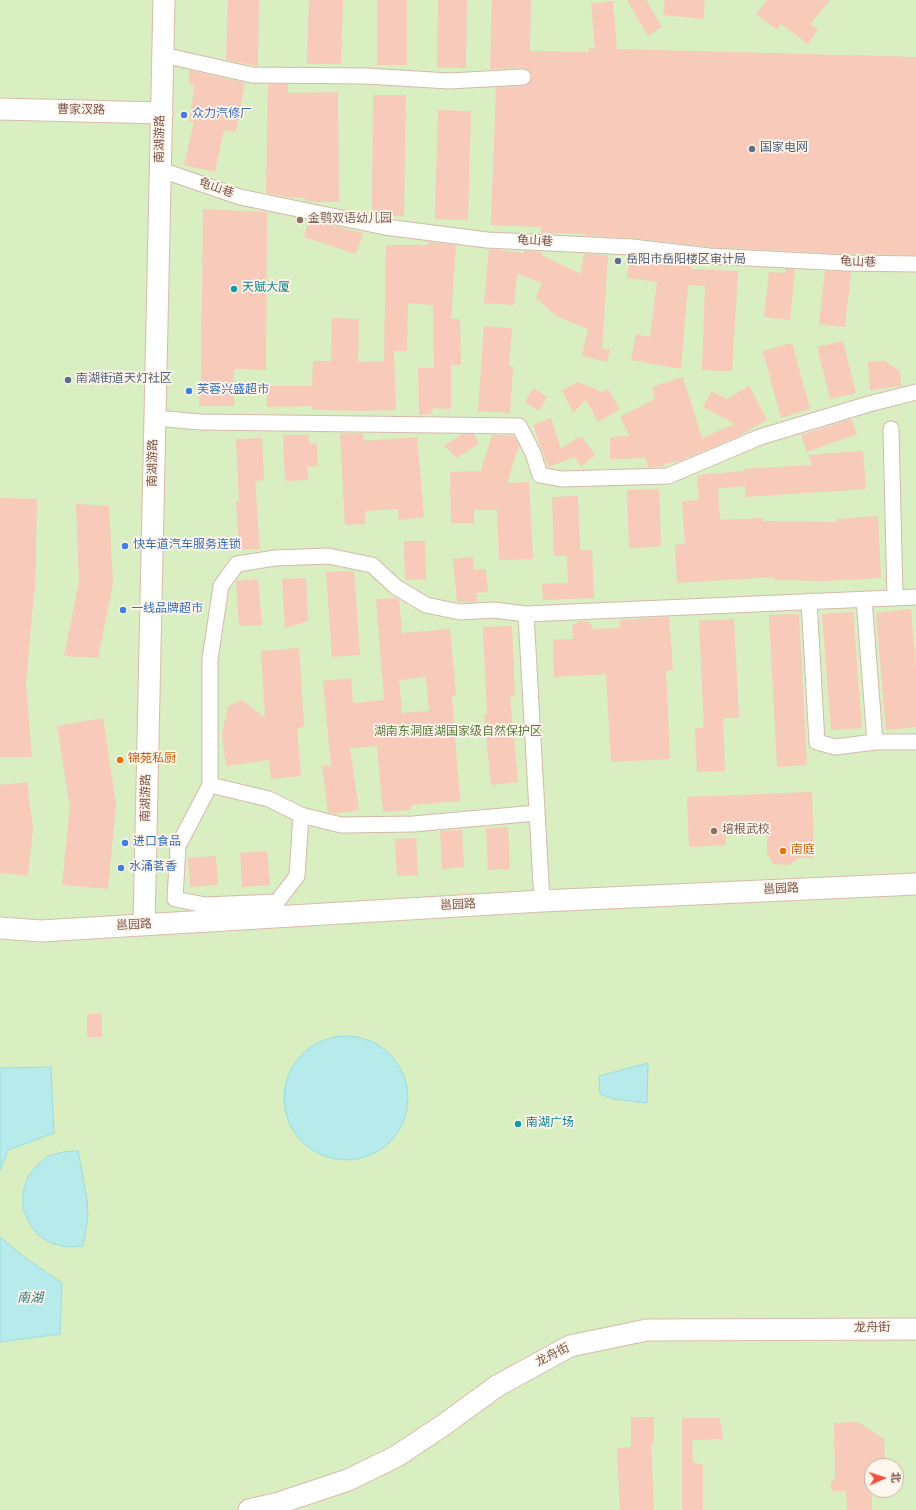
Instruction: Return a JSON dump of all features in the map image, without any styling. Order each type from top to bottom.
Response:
[{"type":"street","name":"南湖游路","points":[[144,925],[164,0]]},
{"type":"street","points":[[163,55],[252,75],[366,76],[449,81],[524,77]]},
{"type":"street","name":"曹家汊路","points":[[0,109],[162,113]]},
{"type":"street","name":"龟山巷","points":[[160,170],[240,197],[385,226],[487,240],[632,248],[709,256],[846,263],[916,264]]},
{"type":"street","points":[[155,418],[200,422],[519,426],[533,453],[540,475],[561,479],[668,476],[760,437],[869,404],[916,392]]},
{"type":"street","points":[[891,429],[895,598]]},
{"type":"street","points":[[301,815],[297,876],[277,902],[205,906],[175,900],[178,846],[210,785],[210,659],[220,586],[237,564],[275,558],[328,556],[372,565],[396,587],[426,605],[460,612],[494,610],[526,614],[916,596]]},
{"type":"street","points":[[864,599],[875,742]]},
{"type":"street","points":[[809,601],[817,742],[834,747],[875,742],[916,742]]},
{"type":"street","points":[[526,614],[542,901]]},
{"type":"street","points":[[210,785],[269,799],[301,815],[340,825],[413,824],[537,813]]},
{"type":"street","name":"邕园路","points":[[0,928],[41,931],[542,901],[916,884]]},
{"type":"street","name":"龙舟街","points":[[249,1510],[279,1503],[348,1480],[398,1456],[497,1386],[570,1346],[647,1330],[916,1329]]},
{"type":"green space","name":"湖南东洞庭湖国家级自然保护区","points":[[0,0],[916,0],[916,1510],[0,1510]]},
{"type":"water","points":[[346,1036],[358,1037],[370,1041],[390,1054],[403,1074],[407,1086],[407,1110],[403,1122],[390,1142],[370,1155],[358,1159],[346,1160],[334,1159],[322,1155],[302,1142],[289,1122],[285,1110],[284,1098],[285,1086],[289,1074],[302,1054],[322,1041],[334,1037]]},
{"type":"water","points":[[648,1063],[647,1103],[614,1099],[600,1094],[599,1076]]},
{"type":"water","points":[[51,1067],[54,1133],[8,1150],[0,1170],[0,1068]]},
{"type":"water","points":[[78,1151],[87,1199],[88,1217],[83,1246],[67,1247],[51,1243],[38,1235],[29,1223],[23,1208],[23,1193],[27,1178],[36,1166],[48,1156],[63,1152]]},
{"type":"water","name":"南湖","points":[[0,1237],[27,1259],[62,1283],[60,1334],[0,1342]]},
{"type":"building","points":[[228,0],[259,0],[258,66],[226,60]]},
{"type":"building","points":[[309,0],[343,0],[341,64],[307,64]]},
{"type":"building","points":[[377,0],[407,0],[407,65],[377,65]]},
{"type":"building","points":[[438,0],[467,0],[466,68],[437,68]]},
{"type":"building","name":"国家电网","points":[[492,0],[531,0],[530,51],[589,52],[589,48],[595,49],[591,4],[613,1],[617,49],[916,57],[916,255],[846,254],[710,247],[633,238],[586,236],[586,234],[541,233],[541,227],[491,225],[496,87],[524,86],[528,84],[532,77],[530,72],[523,68],[490,69]]},
{"type":"building","points":[[627,0],[646,0],[662,27],[648,36]]},
{"type":"building","points":[[665,0],[705,0],[703,19],[663,15]]},
{"type":"building","points":[[767,0],[830,0],[810,24],[818,30],[808,44],[781,24],[777,30],[756,14]]},
{"type":"building","points":[[189,70],[245,83],[236,132],[224,130],[215,172],[184,165],[194,122],[189,121],[195,85],[189,84]]},
{"type":"building","points":[[268,84],[288,84],[288,93],[338,92],[339,202],[309,202],[305,201],[305,198],[285,197],[266,193]]},
{"type":"building","points":[[373,95],[406,95],[404,216],[372,215]]},
{"type":"building","points":[[438,110],[471,111],[468,220],[435,219]]},
{"type":"building","name":"天赋大厦","points":[[203,209],[267,212],[266,370],[234,369],[234,406],[199,406],[201,381]]},
{"type":"building","points":[[309,220],[363,233],[356,254],[304,237]]},
{"type":"building","points":[[428,242],[456,245],[451,319],[460,319],[461,365],[451,365],[451,409],[433,408],[431,414],[419,415],[418,368],[434,368],[433,305],[408,303],[407,351],[394,351],[396,410],[312,410],[312,406],[267,407],[266,386],[312,386],[313,361],[331,361],[332,318],[359,319],[358,362],[384,361],[386,245],[428,245]]},
{"type":"building","points":[[489,249],[524,253],[524,251],[542,252],[541,255],[581,274],[583,257],[585,257],[585,254],[608,255],[602,349],[610,350],[607,362],[582,356],[588,329],[558,317],[536,298],[542,283],[517,274],[514,305],[484,303]]},
{"type":"building","points":[[630,256],[692,263],[691,269],[738,271],[732,371],[702,370],[705,286],[688,285],[681,369],[631,360],[636,334],[650,337],[657,282],[627,278]]},
{"type":"building","points":[[785,269],[795,269],[790,320],[764,317],[769,272],[785,273]]},
{"type":"building","points":[[825,271],[851,272],[845,327],[819,324]]},
{"type":"building","points":[[484,326],[512,328],[509,366],[513,367],[510,413],[478,411]]},
{"type":"building","points":[[843,341],[856,393],[830,399],[817,347]]},
{"type":"building","points":[[792,343],[810,409],[781,418],[769,375],[772,373],[769,373],[763,351]]},
{"type":"building","points":[[885,361],[900,371],[901,386],[870,390],[868,362]]},
{"type":"building","points":[[683,377],[702,438],[735,424],[703,407],[712,391],[726,399],[749,386],[767,420],[737,437],[680,461],[664,464],[665,466],[648,468],[646,458],[610,459],[610,437],[630,436],[620,417],[655,399],[652,387]]},
{"type":"building","points":[[578,382],[602,392],[608,389],[620,409],[598,422],[586,400],[573,413],[562,390]]},
{"type":"building","points":[[533,388],[547,397],[539,411],[525,402]]},
{"type":"building","points":[[551,418],[561,449],[577,438],[582,437],[595,455],[581,466],[575,457],[548,467],[533,425]]},
{"type":"building","points":[[851,419],[857,434],[807,452],[801,435]]},
{"type":"building","points":[[363,433],[364,441],[417,437],[424,517],[399,520],[398,509],[365,511],[365,524],[345,525],[340,434]]},
{"type":"building","points":[[462,434],[474,434],[479,443],[457,458],[444,446]]},
{"type":"building","points":[[283,435],[309,435],[309,444],[317,443],[318,466],[307,467],[308,480],[285,481]]},
{"type":"building","points":[[492,435],[507,435],[515,437],[519,445],[507,483],[529,482],[533,559],[499,560],[497,510],[474,510],[474,523],[451,523],[450,472],[481,471]]},
{"type":"building","points":[[262,438],[264,480],[255,481],[260,549],[239,550],[236,501],[239,501],[236,439]]},
{"type":"building","points":[[863,451],[866,489],[745,497],[745,486],[718,488],[720,520],[763,518],[763,521],[837,522],[837,519],[878,516],[881,578],[824,581],[774,580],[774,577],[677,583],[675,545],[685,544],[682,501],[699,500],[697,475],[744,471],[744,469],[812,465],[808,455]]},
{"type":"building","points":[[659,489],[661,546],[629,548],[627,490]]},
{"type":"building","points":[[578,496],[580,550],[592,550],[594,598],[543,600],[542,584],[568,583],[567,556],[554,556],[552,497]]},
{"type":"building","points":[[0,498],[37,499],[35,592],[26,684],[32,757],[0,757]]},
{"type":"building","points":[[76,504],[109,506],[113,583],[98,658],[64,656],[79,581]]},
{"type":"building","points":[[404,541],[425,541],[426,579],[405,580]]},
{"type":"building","points":[[473,557],[474,570],[486,569],[488,592],[476,593],[477,602],[457,602],[453,559]]},
{"type":"building","points":[[354,571],[360,655],[332,657],[326,572]]},
{"type":"building","points":[[306,578],[308,621],[285,628],[282,579]]},
{"type":"building","points":[[258,579],[262,625],[239,626],[236,581]]},
{"type":"building","points":[[396,598],[399,600],[402,633],[450,629],[456,695],[452,696],[460,801],[411,805],[411,810],[383,812],[377,746],[350,748],[359,810],[334,814],[328,812],[322,766],[331,765],[323,681],[351,678],[353,703],[384,700],[376,599]],"holes":[[[426,677],[429,711],[402,713],[399,680]]]},
{"type":"building","points":[[911,609],[916,669],[916,727],[886,730],[876,613]]},
{"type":"building","points":[[853,612],[862,728],[831,730],[822,614]]},
{"type":"building","points":[[799,614],[807,765],[777,767],[769,615]]},
{"type":"building","points":[[669,617],[673,670],[666,671],[670,759],[611,762],[606,674],[554,677],[553,640],[573,639],[572,626],[580,621],[589,622],[593,629],[620,628],[620,620]]},
{"type":"building","points":[[734,619],[739,718],[723,718],[725,771],[697,772],[695,728],[704,728],[699,621]]},
{"type":"building","points":[[512,626],[515,696],[510,697],[518,782],[491,785],[484,714],[487,714],[483,627]]},
{"type":"building","points":[[299,648],[304,727],[297,728],[301,776],[271,779],[269,760],[226,766],[222,735],[228,706],[242,700],[265,718],[261,651]]},
{"type":"building","points":[[103,718],[116,804],[108,889],[62,885],[70,806],[57,726]]},
{"type":"building","points":[[27,782],[33,829],[28,876],[0,873],[0,785]]},
{"type":"building","points":[[812,792],[814,858],[799,858],[789,865],[773,864],[767,853],[767,835],[726,836],[726,845],[689,847],[687,797]]},
{"type":"building","points":[[508,827],[510,869],[488,870],[486,828]]},
{"type":"building","points":[[462,830],[464,867],[442,869],[440,831]]},
{"type":"building","points":[[416,838],[418,875],[397,876],[395,839]]},
{"type":"building","points":[[267,851],[270,885],[242,887],[240,853]]},
{"type":"building","points":[[216,856],[218,885],[190,887],[188,858]]},
{"type":"building","points":[[87,1014],[102,1014],[102,1037],[87,1037]]},
{"type":"building","points":[[631,1417],[654,1417],[654,1443],[651,1443],[654,1510],[620,1510],[617,1448],[631,1447]]},
{"type":"building","points":[[682,1418],[719,1418],[722,1428],[723,1439],[692,1440],[693,1462],[703,1465],[703,1510],[682,1510]]},
{"type":"building","points":[[858,1422],[884,1439],[885,1458],[864,1458],[864,1498],[872,1498],[872,1510],[847,1510],[846,1491],[833,1491],[830,1485],[835,1477],[834,1423]]},
{"type":"place","name":"众力汽修厂","points":[[184,115]]},
{"type":"place","name":"国家电网","points":[[752,149]]},
{"type":"place","name":"金鹗双语幼儿园","points":[[300,220]]},
{"type":"place","name":"岳阳市岳阳楼区审计局","points":[[618,261]]},
{"type":"place","name":"天赋大厦","points":[[234,289]]},
{"type":"place","name":"南湖街道天灯社区","points":[[68,380]]},
{"type":"place","name":"芙蓉兴盛超市","points":[[189,391]]},
{"type":"place","name":"快车道汽车服务连锁","points":[[125,546]]},
{"type":"place","name":"一线品牌超市","points":[[123,610]]},
{"type":"place","name":"锦苑私厨","points":[[120,760]]},
{"type":"place","name":"培根武校","points":[[714,831]]},
{"type":"place","name":"进口食品","points":[[125,843]]},
{"type":"place","name":"南庭","points":[[783,851]]},
{"type":"place","name":"水涌茗香","points":[[121,868]]},
{"type":"place","name":"南湖广场","points":[[518,1124]]}]
